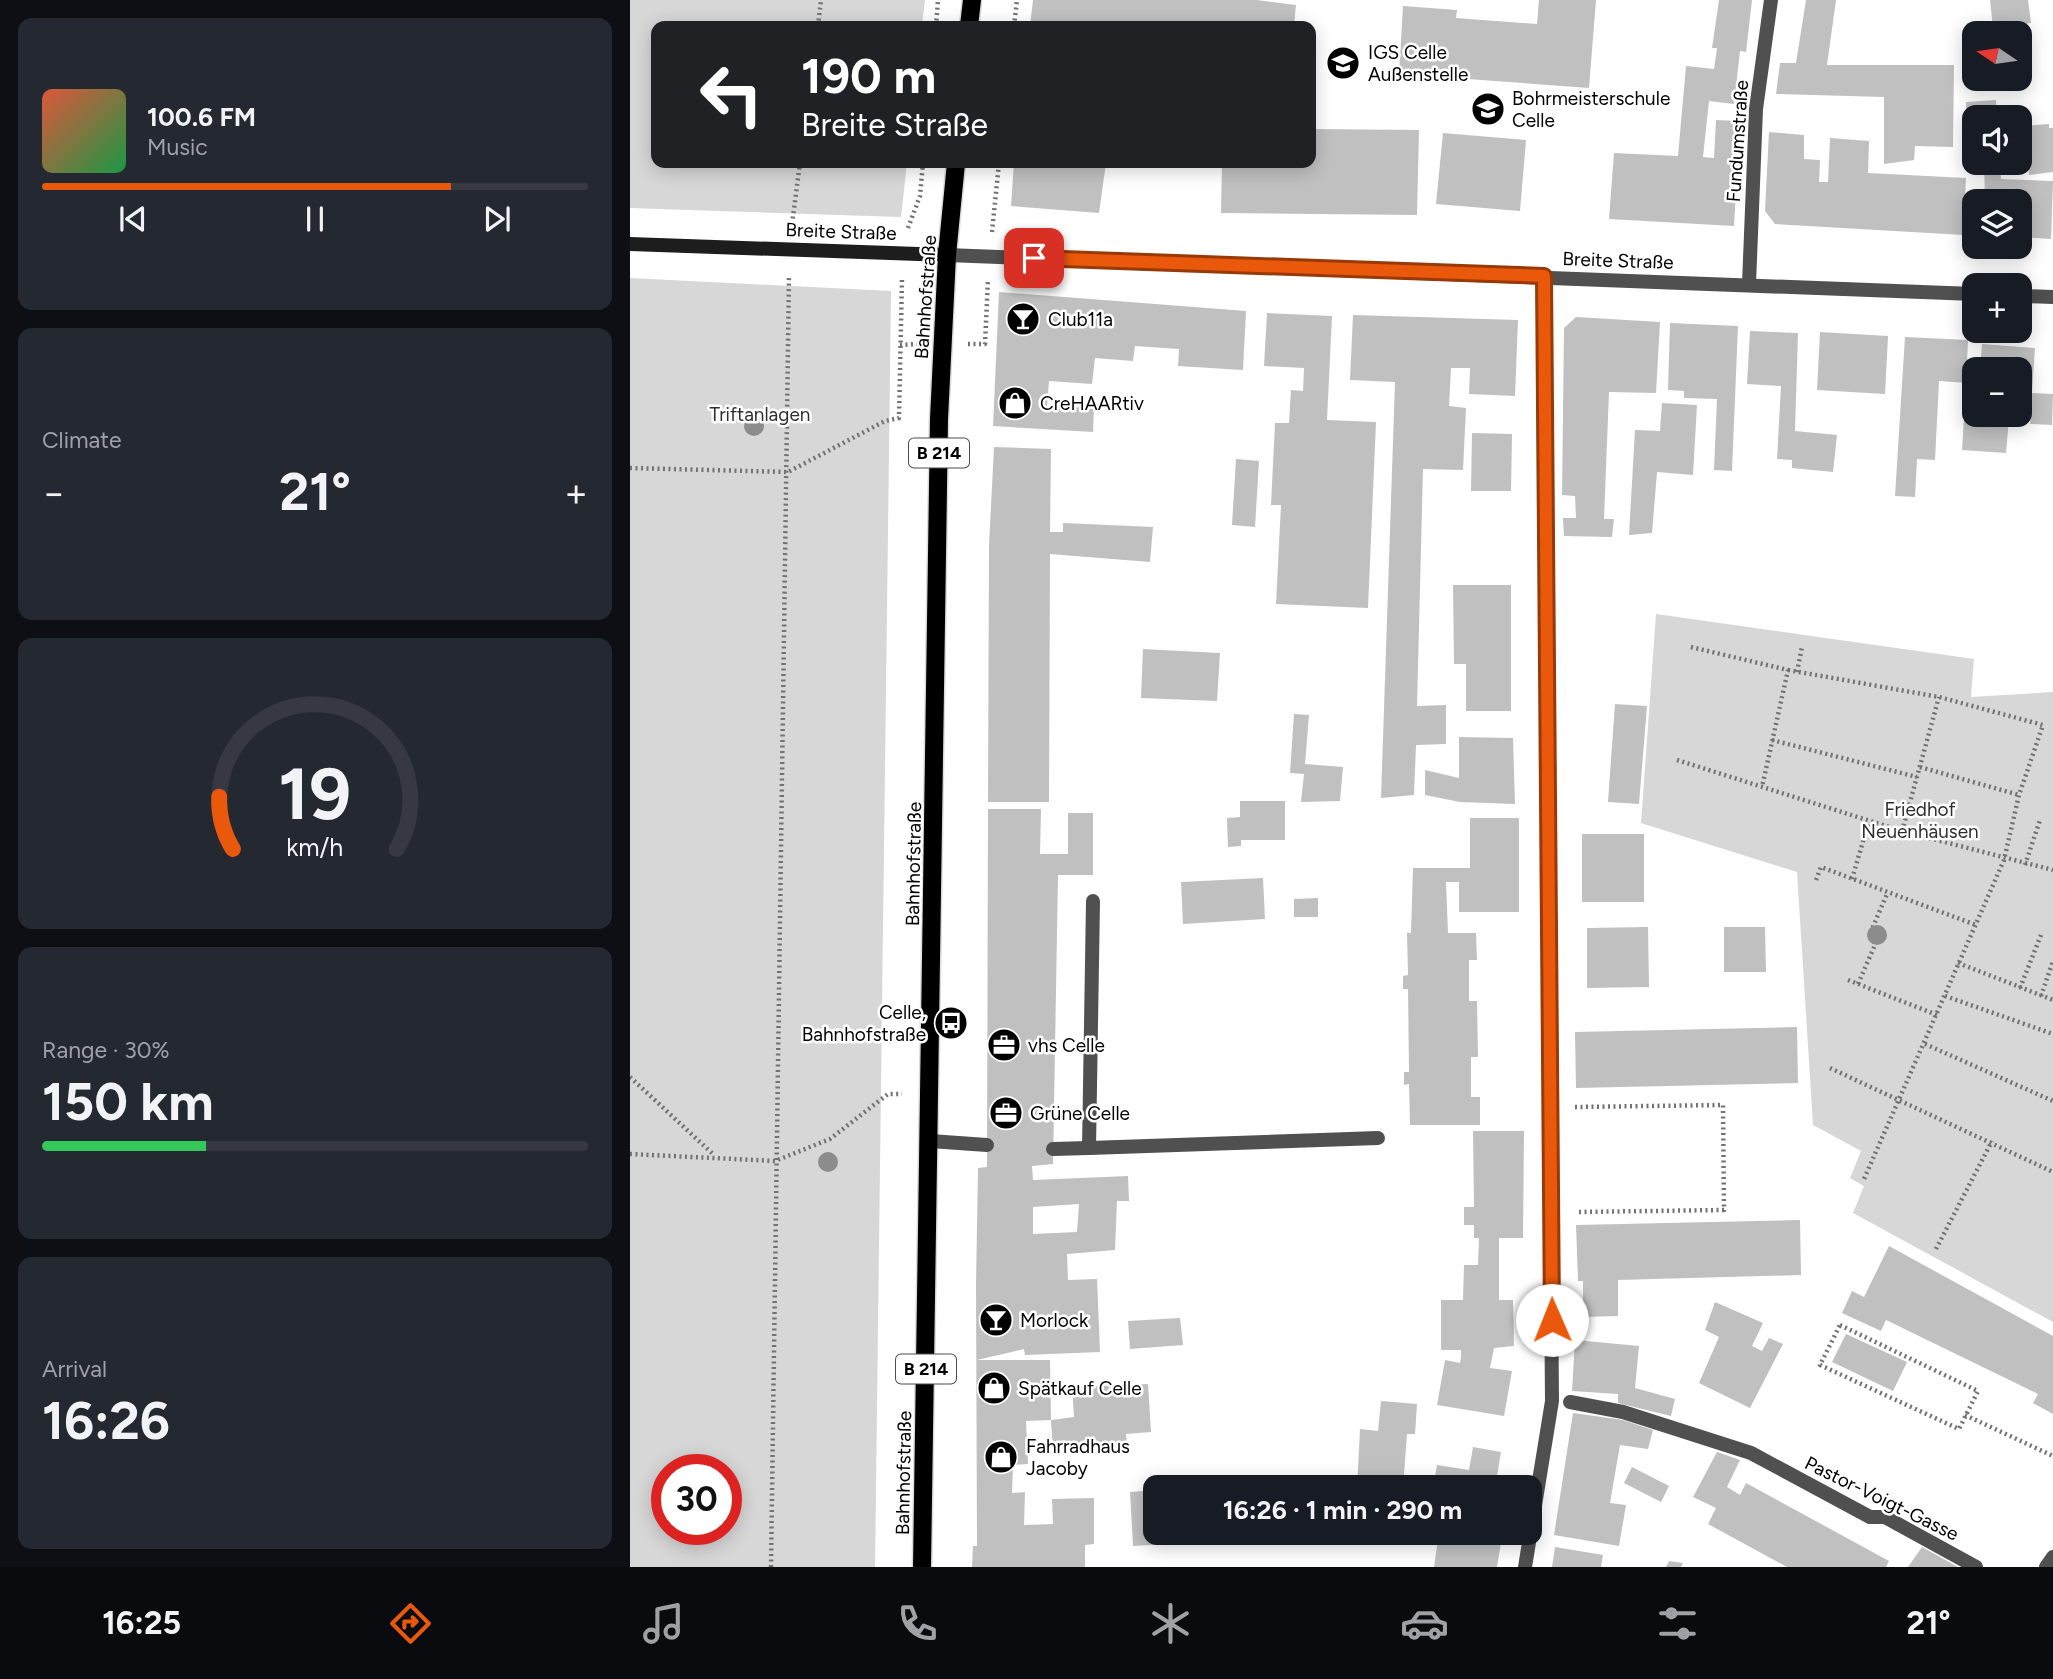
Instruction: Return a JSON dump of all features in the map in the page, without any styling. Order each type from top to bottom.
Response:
[{"type":"main road","points":[[970,21],[972,0]]},
{"type":"main road","name":"Bahnhofstraße","points":[[922,1567],[939,419],[947,255],[956,168]]},
{"type":"street","name":"Fundumstraße","points":[[1749,284],[1756,109],[1771,0]]},
{"type":"street","name":"Breite Straße","points":[[630,244],[947,255],[989,254],[1962,293]]},
{"type":"street","points":[[1525,1567],[1552,1401],[1544,276]]},
{"type":"street","points":[[2032,296],[2053,297]]},
{"type":"street","points":[[1089,1148],[1093,901]]},
{"type":"street","points":[[1053,1149],[1378,1138]]},
{"type":"street","points":[[930,1141],[987,1145]]},
{"type":"street","name":"Pastor-Voigt-Gasse","points":[[1570,1402],[1623,1412],[1751,1453],[1870,1517],[1885,1517],[1976,1567]]},
{"type":"street","points":[[2046,1567],[2053,1557]]},
{"type":"path","points":[[819,21],[821,0]]},
{"type":"path","points":[[936,21],[938,0]]},
{"type":"path","points":[[1015,21],[1017,0]]},
{"type":"path","points":[[771,1567],[789,249],[799,168]]},
{"type":"path","points":[[630,468],[788,472],[885,421],[899,418],[902,253],[920,196],[923,168]]},
{"type":"path","points":[[985,344],[989,254],[998,168]]},
{"type":"path","points":[[1691,647],[1788,670],[1939,697],[2043,725],[2019,794],[2004,860],[1864,1179]]},
{"type":"path","points":[[1797,671],[1802,647]]},
{"type":"path","points":[[1762,787],[1788,670]]},
{"type":"path","points":[[1902,831],[1939,697]]},
{"type":"path","points":[[1772,740],[1917,777]]},
{"type":"path","points":[[1677,760],[1902,831],[2004,860],[2053,870]]},
{"type":"path","points":[[1920,767],[2019,794]]},
{"type":"path","points":[[2025,865],[2040,820]]},
{"type":"path","points":[[1852,879],[1869,821]]},
{"type":"path","points":[[1816,880],[1821,867],[1976,925]]},
{"type":"path","points":[[1858,984],[1875,945],[1872,929],[1888,894]]},
{"type":"path","points":[[2020,988],[2041,935]]},
{"type":"path","points":[[2041,996],[2053,961]]},
{"type":"path","points":[[1958,963],[2053,1000]]},
{"type":"path","points":[[1848,980],[1937,1015]]},
{"type":"path","points":[[1945,996],[2053,1034]]},
{"type":"path","points":[[1925,1044],[2053,1101]]},
{"type":"path","points":[[1830,1068],[1992,1141],[2053,1172]]},
{"type":"path","points":[[630,1077],[715,1156]]},
{"type":"path","points":[[630,1154],[715,1156],[775,1161],[830,1139],[888,1094],[931,1092]]},
{"type":"path","points":[[1550,1107],[1723,1105],[1724,1171],[1724,1210],[1551,1212]]},
{"type":"path","points":[[1936,1249],[1992,1141]]},
{"type":"path","points":[[1840,1325],[1978,1391],[1965,1415],[1959,1429],[1820,1365],[1840,1325]]},
{"type":"path","points":[[1965,1415],[2053,1457]]},
{"type":"green space","points":[[630,0],[925,0],[923,21],[651,21],[651,168],[906,168],[901,217],[630,208]]},
{"type":"green space","name":"Triftanlagen","points":[[630,278],[891,291],[875,1567],[630,1567]]},
{"type":"green space","name":"Friedhof Neuenhäusen","points":[[1656,614],[1974,659],[1971,697],[2053,692],[2053,1322],[1853,1213],[1864,1186],[1850,1178],[1861,1151],[1813,1125],[1797,872],[1641,823]]},
{"type":"building","points":[[1033,0],[1257,0],[1296,5],[1294,21],[1031,21]]},
{"type":"building","points":[[1539,0],[1596,0],[1589,88],[1399,74],[1403,6],[1457,10],[1456,18],[1537,24]]},
{"type":"building","points":[[1719,0],[1752,0],[1746,52],[1740,51],[1734,104],[1709,101],[1703,157],[1714,158],[1716,120],[1740,121],[1734,226],[1609,219],[1614,153],[1678,156],[1686,66],[1714,69],[1717,48],[1712,48]]},
{"type":"building","points":[[1806,0],[1836,0],[1827,65],[1954,65],[1953,147],[1915,146],[1914,160],[1884,164],[1884,97],[1776,94],[1780,63],[1796,63]]},
{"type":"building","points":[[1990,0],[2028,0],[2031,21],[1992,21]]},
{"type":"building","points":[[1996,100],[1996,105],[1966,105],[1966,102]]},
{"type":"building","points":[[2049,124],[2049,128],[2053,128],[2053,172],[2032,175],[2032,125]]},
{"type":"building","points":[[1316,129],[1419,130],[1417,215],[1221,213],[1222,168],[1316,168]]},
{"type":"building","points":[[1769,132],[1804,135],[1804,159],[1820,160],[1819,182],[1828,182],[1830,138],[1869,141],[1868,173],[1966,178],[1965,189],[1962,189],[1962,235],[1775,224],[1765,211]]},
{"type":"building","points":[[1443,133],[1526,140],[1520,211],[1436,204]]},
{"type":"building","points":[[1014,168],[1105,168],[1099,213],[1011,206]]},
{"type":"building","points":[[1984,175],[2001,175],[2001,179],[2053,181],[2051,239],[2032,238],[2032,189],[1985,189]]},
{"type":"building","points":[[999,292],[1246,311],[1243,370],[1178,366],[1179,349],[1135,346],[1133,361],[1095,358],[1092,384],[1049,381],[1047,406],[1094,408],[1093,432],[993,426]]},
{"type":"building","points":[[1267,313],[1332,316],[1327,420],[1376,422],[1368,608],[1276,604],[1281,505],[1271,505],[1275,423],[1289,423],[1291,390],[1303,391],[1304,368],[1264,366]]},
{"type":"building","points":[[1353,315],[1518,320],[1515,396],[1469,394],[1470,368],[1451,368],[1449,406],[1466,408],[1463,470],[1423,469],[1417,706],[1446,705],[1446,744],[1416,745],[1414,795],[1381,798],[1395,382],[1350,380]]},
{"type":"building","points":[[1576,317],[1660,322],[1656,393],[1609,392],[1604,519],[1614,519],[1612,537],[1564,536],[1563,518],[1576,518],[1575,496],[1562,495],[1564,328]]},
{"type":"building","points":[[1670,323],[1738,326],[1732,471],[1714,470],[1717,399],[1684,398],[1684,391],[1668,390]]},
{"type":"building","points":[[1750,331],[1798,333],[1795,431],[1837,435],[1833,472],[1792,468],[1792,460],[1777,459],[1781,386],[1747,384]]},
{"type":"building","points":[[1820,332],[1888,336],[1885,394],[1817,390]]},
{"type":"building","points":[[1905,337],[1962,340],[1962,343],[1968,343],[1967,357],[1962,357],[1962,383],[1939,381],[1935,460],[1917,459],[1915,497],[1895,496]]},
{"type":"building","points":[[1982,344],[2035,348],[2032,393],[2032,357],[1981,357]]},
{"type":"building","points":[[2032,393],[2053,394],[2052,425],[2032,424]]},
{"type":"building","points":[[1662,403],[1697,405],[1693,475],[1657,472],[1652,533],[1629,535],[1635,430],[1660,431]]},
{"type":"building","points":[[1963,427],[2008,427],[2006,453],[1962,450]]},
{"type":"building","points":[[1472,433],[1512,434],[1511,491],[1471,491]]},
{"type":"building","points":[[994,447],[1051,449],[1050,532],[1063,532],[1063,523],[1153,527],[1150,562],[1050,554],[1049,802],[988,802],[989,546]]},
{"type":"building","points":[[1236,459],[1259,461],[1255,527],[1232,525]]},
{"type":"building","points":[[1453,585],[1511,585],[1511,711],[1466,711],[1466,664],[1454,664]]},
{"type":"building","points":[[1143,649],[1220,653],[1217,701],[1141,698]]},
{"type":"building","points":[[1615,704],[1647,706],[1639,804],[1608,802]]},
{"type":"building","points":[[1294,714],[1309,715],[1305,764],[1343,767],[1340,801],[1301,802],[1304,774],[1290,773]]},
{"type":"building","points":[[1459,737],[1513,738],[1515,804],[1460,802],[1425,795],[1425,770],[1459,778]]},
{"type":"building","points":[[1240,801],[1285,801],[1285,840],[1241,840],[1241,846],[1228,847],[1227,818],[1240,817]]},
{"type":"building","points":[[988,809],[1041,809],[1040,854],[1068,854],[1068,813],[1093,813],[1093,875],[1058,875],[1053,1164],[1032,1166],[1033,1180],[1128,1176],[1129,1201],[1117,1201],[1115,1250],[1067,1254],[1068,1280],[1097,1279],[1100,1352],[1025,1355],[1024,1349],[977,1360],[1050,1360],[1051,1420],[1026,1421],[1028,1464],[1013,1465],[1012,1493],[1025,1492],[1024,1525],[1053,1524],[1052,1499],[1094,1498],[1094,1544],[1085,1545],[1085,1567],[972,1567],[973,1546],[977,1546],[976,1285],[978,1168],[987,1167]],"holes":[[[1079,1204],[1077,1232],[1033,1234],[1033,1207]]]},
{"type":"building","points":[[1470,818],[1519,818],[1519,912],[1459,912],[1459,882],[1446,882],[1448,933],[1476,933],[1477,960],[1469,960],[1469,1001],[1477,1001],[1478,1057],[1471,1057],[1471,1097],[1480,1097],[1480,1125],[1410,1125],[1409,1084],[1404,1085],[1404,1072],[1409,1072],[1408,989],[1403,989],[1403,976],[1408,975],[1407,933],[1411,933],[1413,868],[1470,868]]},
{"type":"building","points":[[1582,834],[1644,834],[1644,902],[1582,902]]},
{"type":"building","points":[[1263,878],[1265,919],[1183,924],[1181,882]]},
{"type":"building","points":[[1318,898],[1318,917],[1294,917],[1294,899]]},
{"type":"building","points":[[1648,927],[1649,987],[1587,988],[1587,928]]},
{"type":"building","points":[[1724,927],[1765,927],[1766,972],[1724,972]]},
{"type":"building","points":[[1797,1027],[1798,1083],[1576,1088],[1575,1032]]},
{"type":"building","points":[[1473,1131],[1524,1131],[1523,1238],[1499,1238],[1499,1300],[1513,1300],[1514,1346],[1494,1348],[1490,1368],[1512,1371],[1504,1416],[1437,1405],[1445,1360],[1460,1363],[1461,1357],[1461,1350],[1441,1350],[1441,1300],[1463,1300],[1464,1265],[1478,1265],[1479,1238],[1474,1238],[1474,1225],[1464,1225],[1464,1207],[1474,1207]]},
{"type":"building","points":[[1800,1220],[1801,1275],[1618,1280],[1618,1316],[1583,1317],[1583,1281],[1578,1281],[1576,1225]]},
{"type":"building","points":[[1889,1246],[2053,1336],[2053,1414],[2033,1403],[2038,1394],[1886,1320],[1881,1331],[1842,1313],[1852,1291],[1864,1297]]},
{"type":"building","points":[[1715,1302],[1763,1323],[1752,1346],[1762,1351],[1769,1338],[1783,1344],[1750,1408],[1699,1383],[1719,1337],[1705,1330]]},
{"type":"building","points":[[1180,1318],[1183,1345],[1130,1349],[1128,1321]]},
{"type":"building","points":[[1846,1334],[1907,1362],[1893,1391],[1832,1362]]},
{"type":"building","points":[[1575,1340],[1639,1346],[1635,1388],[1675,1399],[1671,1416],[1618,1403],[1618,1394],[1572,1391]]},
{"type":"building","points":[[1148,1384],[1151,1432],[1126,1434],[1127,1444],[1053,1450],[1051,1420],[1074,1417],[1072,1387]]},
{"type":"building","points":[[1381,1401],[1417,1404],[1415,1434],[1407,1434],[1404,1475],[1358,1475],[1360,1429],[1378,1431]]},
{"type":"building","points":[[1573,1413],[1623,1420],[1653,1430],[1648,1449],[1620,1445],[1610,1503],[1626,1505],[1619,1546],[1554,1535]]},
{"type":"building","points":[[1473,1447],[1501,1452],[1497,1475],[1435,1475],[1437,1465],[1469,1470]]},
{"type":"building","points":[[1717,1452],[1740,1460],[1727,1487],[1740,1495],[1746,1483],[1889,1561],[1886,1567],[1787,1567],[1708,1524],[1716,1508],[1693,1497]]},
{"type":"building","points":[[1632,1467],[1669,1486],[1661,1502],[1624,1483]]},
{"type":"building","points":[[1143,1491],[1143,1545],[1149,1545],[1133,1546],[1130,1492]]},
{"type":"building","points":[[1437,1545],[1501,1545],[1497,1567],[1434,1567]]},
{"type":"building","points":[[1555,1547],[1603,1555],[1601,1567],[1552,1567]]},
{"type":"building","points":[[1922,1547],[1958,1567],[1908,1567]]},
{"type":"building","points":[[1669,1561],[1683,1563],[1681,1567],[1666,1567]]},
{"type":"place","name":"IGS Celle Außenstelle","points":[[1343,63]]},
{"type":"place","name":"Bohrmeisterschule Celle","points":[[1488,109]]},
{"type":"place","name":"Club11a","points":[[1023,319]]},
{"type":"place","name":"CreHAARtiv","points":[[1015,403]]},
{"type":"place","name":"Celle, Bahnhofstraße","points":[[951,1023]]},
{"type":"place","name":"vhs Celle","points":[[1004,1045]]},
{"type":"place","name":"Grüne Celle","points":[[1006,1113]]},
{"type":"place","name":"Morlock","points":[[996,1320]]},
{"type":"place","name":"Spätkauf Celle","points":[[994,1388]]},
{"type":"place","name":"Fahrradhaus Jacoby","points":[[1001,1457]]},
{"type":"route","points":[[1034,258],[1544,276],[1552,1320]]}]
